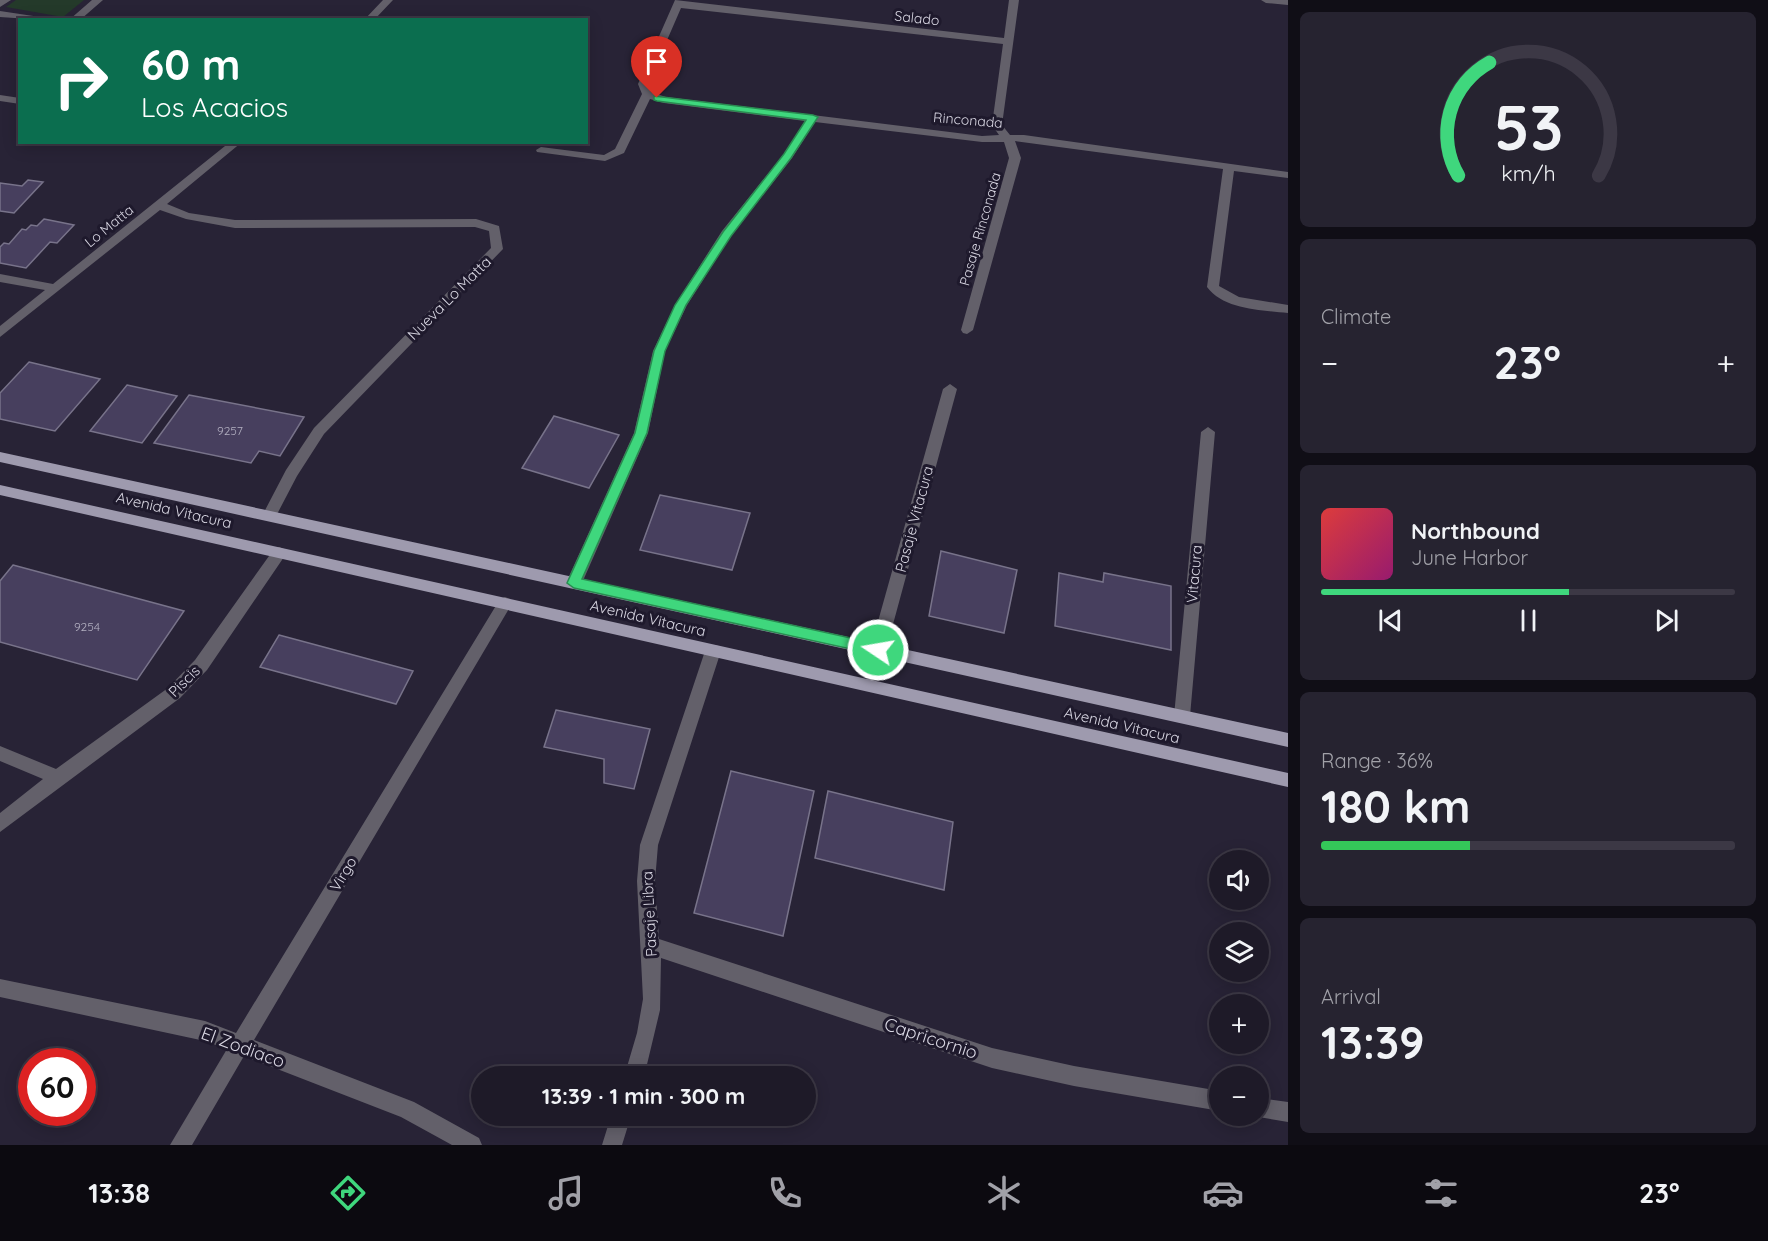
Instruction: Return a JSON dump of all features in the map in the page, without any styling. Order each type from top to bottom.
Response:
[{"type":"main road","name":"Avenida Vitacura","points":[[0,457],[1288,740]]},
{"type":"main road","name":"Avenida Vitacura","points":[[0,490],[1288,780]]},
{"type":"street","points":[[0,4],[6,0]]},
{"type":"street","points":[[76,18],[98,0]]},
{"type":"street","points":[[370,18],[388,0]]},
{"type":"street","name":"Pasaje Rinconada","points":[[967,330],[1016,158],[1013,147],[997,125],[1014,0]]},
{"type":"street","points":[[1266,0],[1288,3]]},
{"type":"street","points":[[541,150],[605,158],[620,151],[647,94],[643,84],[679,2]]},
{"type":"street","name":"Salado","points":[[679,2],[1010,42]]},
{"type":"street","points":[[0,14],[27,18]]},
{"type":"street","name":"Rinconada","points":[[647,94],[664,99],[982,139],[1024,138],[1288,175]]},
{"type":"street","points":[[0,98],[18,102]]},
{"type":"street","points":[[574,583],[641,433],[659,351],[681,305],[726,234],[788,156],[813,117]]},
{"type":"street","name":"Lo Matta","points":[[0,333],[234,144]]},
{"type":"street","points":[[1229,166],[1213,287],[1218,294],[1230,299],[1288,309]]},
{"type":"street","name":"Nueva Lo Matta","points":[[158,205],[186,216],[235,224],[476,223],[495,229],[497,249],[319,431],[291,474],[269,516]]},
{"type":"street","points":[[0,278],[55,288]]},
{"type":"street","name":"Pasaje Vitacura","points":[[878,650],[950,389]]},
{"type":"street","name":"Vitacura","points":[[1182,716],[1208,432]]},
{"type":"street","name":"Piscis","points":[[0,824],[58,777],[174,693],[201,665],[279,552]]},
{"type":"street","name":"Virgo","points":[[180,1145],[506,603]]},
{"type":"street","name":"Pasaje Libra","points":[[637,1066],[649,1028],[653,987],[644,872],[649,845],[713,651]]},
{"type":"street","points":[[0,753],[58,777]]},
{"type":"street","name":"Capricornio","points":[[650,945],[992,1058],[1074,1076],[1209,1099]]},
{"type":"street","name":"El Zodiaco","points":[[0,988],[71,1001],[205,1031],[407,1109],[472,1145]]},
{"type":"street","points":[[1269,1109],[1288,1112]]},
{"type":"street","points":[[612,1145],[618,1126]]},
{"type":"green space","points":[[16,0],[84,0],[63,17],[6,7]]},
{"type":"building","points":[[28,180],[43,182],[14,213],[0,211],[0,183],[22,186]]},
{"type":"building","points":[[44,219],[74,225],[57,243],[50,242],[26,268],[0,263],[0,247],[4,243],[9,244],[22,229],[26,230],[31,225],[37,226]]},
{"type":"building","points":[[29,362],[100,379],[55,431],[0,419],[0,393]]},
{"type":"building","points":[[127,385],[177,396],[142,443],[90,431]]},
{"type":"building","points":[[189,395],[304,417],[280,456],[259,451],[251,463],[154,443]]},
{"type":"building","points":[[554,416],[619,435],[589,488],[522,468]]},
{"type":"building","points":[[660,495],[750,513],[732,570],[640,550]]},
{"type":"building","points":[[941,551],[1017,570],[1004,633],[929,616]]},
{"type":"building","points":[[13,565],[184,611],[137,680],[0,642],[0,581]]},
{"type":"building","points":[[1059,573],[1103,582],[1104,573],[1171,586],[1171,650],[1055,626]]},
{"type":"building","points":[[279,635],[413,671],[396,704],[260,667]]},
{"type":"building","points":[[556,710],[650,729],[634,789],[604,783],[604,759],[544,747]]},
{"type":"building","points":[[731,771],[814,791],[783,936],[694,913]]},
{"type":"building","points":[[828,791],[953,822],[944,890],[815,858]]},
{"type":"route","points":[[657,98],[813,117],[788,156],[726,234],[681,305],[659,351],[641,433],[574,583],[878,650]]}]
